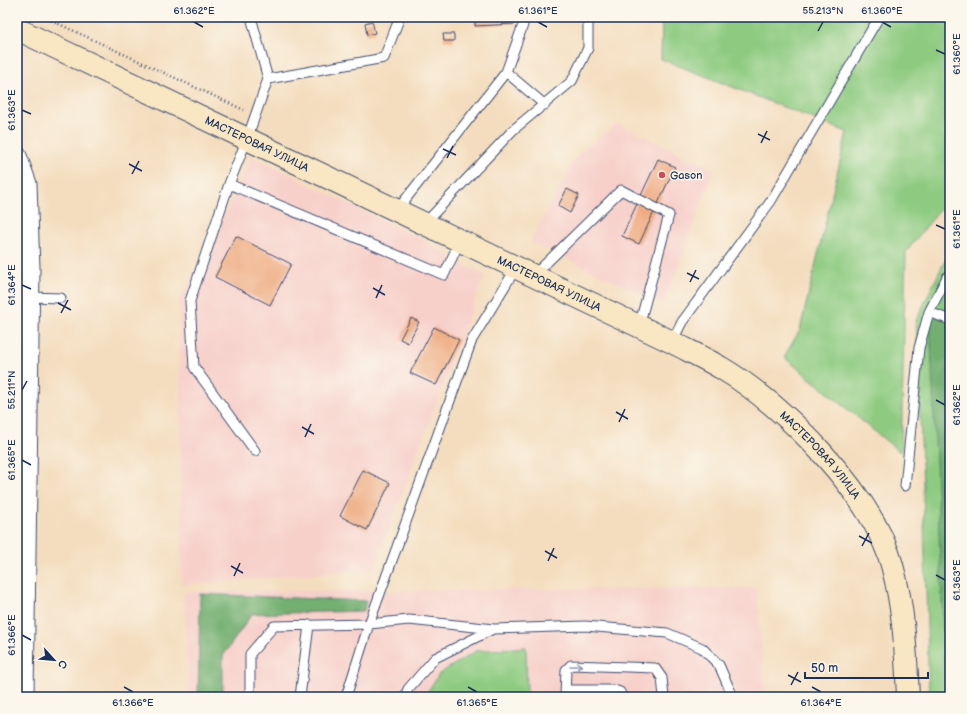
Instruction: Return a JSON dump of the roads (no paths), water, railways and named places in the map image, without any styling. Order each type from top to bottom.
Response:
[{"type":"main road","name":"МАСТЕРОВАЯ УЛИЦА","points":[[17,29],[672,342],[724,370],[765,399],[819,448],[853,491],[882,536],[892,564],[900,598],[908,697]]},
{"type":"street","points":[[17,156],[27,184],[24,269],[24,697]]},
{"type":"lane","points":[[251,17],[268,78],[247,139],[229,184],[190,301],[194,367],[255,451]]},
{"type":"lane","points":[[268,78],[384,58],[398,22],[398,17]]},
{"type":"lane","points":[[397,210],[506,72],[523,25],[524,17]]},
{"type":"lane","points":[[425,224],[513,130],[572,81],[588,48],[588,17]]},
{"type":"lane","points":[[672,342],[682,322],[771,201],[879,17]]},
{"type":"lane","points":[[506,72],[544,104]]},
{"type":"lane","points":[[229,184],[444,275],[460,241]]},
{"type":"lane","points":[[346,697],[369,624],[472,340],[525,272],[621,190],[669,215],[639,326]]},
{"type":"lane","points":[[905,486],[919,348],[930,312],[947,277],[950,276]]},
{"type":"lane","points":[[24,300],[61,298]]},
{"type":"lane","points":[[930,312],[950,320]]},
{"type":"lane","points":[[250,697],[250,654],[274,626],[369,624],[409,620],[494,629],[585,626],[667,633],[702,648],[719,665],[733,697]]},
{"type":"lane","points":[[300,697],[309,625]]},
{"type":"lane","points":[[405,697],[408,689],[435,658],[494,629]]},
{"type":"lane","points":[[622,697],[620,692],[614,690],[566,693],[566,670],[571,665],[655,668],[662,678],[664,697]]},
{"type":"place","name":"Gason","points":[[662,175]]}]
